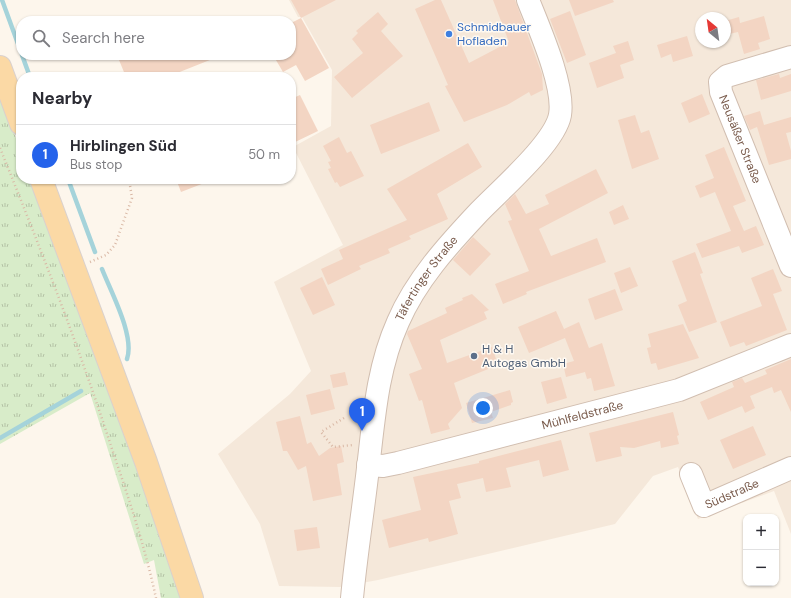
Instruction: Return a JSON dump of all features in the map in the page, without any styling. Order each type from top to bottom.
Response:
[{"type":"main road","points":[[0,67],[16,110]]},
{"type":"main road","points":[[43,184],[146,462],[192,598]]},
{"type":"street","name":"Täfertinger Straße","points":[[352,598],[376,393],[387,348],[398,320],[417,287],[444,250],[537,153],[550,137],[558,123],[560,114],[558,91],[546,48],[528,0]]},
{"type":"street","name":"Neusäßer Straße","points":[[791,57],[727,76],[720,82],[721,92],[791,266]]},
{"type":"street","name":"Mühlfeldstraße","points":[[369,455],[384,466],[679,390],[791,344]]},
{"type":"street","name":"Südstraße","points":[[690,474],[704,506],[791,468]]},
{"type":"path","points":[[0,148],[95,395],[143,543],[156,598]]},
{"type":"path","points":[[75,269],[106,255],[115,246],[132,198],[130,184]]},
{"type":"path","points":[[344,418],[321,432],[334,447],[369,455]]},
{"type":"shaded area","points":[[289,0],[791,0],[791,534],[774,491],[698,519],[678,467],[653,476],[615,524],[378,580],[340,587],[279,586],[260,524],[218,454],[290,394],[311,371],[274,282],[343,245],[296,153],[296,145],[331,126],[332,70],[302,17],[298,17]]},
{"type":"green space","points":[[0,95],[16,138],[16,184],[33,184],[161,537],[180,598],[161,598],[154,560],[144,564],[90,393],[0,444]]},
{"type":"building","points":[[291,0],[336,0],[301,18]]},
{"type":"building","points":[[435,0],[441,0],[469,63],[509,42],[493,0],[515,0],[542,74],[543,90],[531,96],[529,92],[507,105],[464,122],[445,86],[448,85],[415,9]]},
{"type":"building","points":[[569,0],[613,0],[614,2],[575,16]]},
{"type":"building","points":[[570,11],[586,55],[567,63],[550,19]]},
{"type":"building","points":[[378,12],[388,24],[381,31],[403,56],[352,98],[334,77],[363,53],[352,39],[358,33],[356,31]]},
{"type":"building","points":[[764,16],[770,39],[758,43],[760,49],[744,54],[738,32],[731,34],[731,19],[739,17],[740,23]]},
{"type":"building","points":[[301,18],[329,68],[305,81],[296,65],[283,72],[276,60],[296,60],[296,20]]},
{"type":"building","points":[[687,36],[693,56],[673,62],[671,54],[661,58],[657,45]]},
{"type":"building","points":[[628,41],[634,60],[620,65],[624,78],[597,88],[589,63],[616,53],[613,46]]},
{"type":"building","points":[[119,60],[210,60],[180,72],[124,72]]},
{"type":"building","points":[[779,74],[780,78],[791,74],[791,91],[761,100],[756,80]]},
{"type":"building","points":[[702,94],[710,114],[689,123],[681,103]]},
{"type":"building","points":[[300,95],[318,131],[296,142],[296,97]]},
{"type":"building","points":[[429,102],[440,131],[381,154],[370,125]]},
{"type":"building","points":[[760,111],[764,125],[791,117],[791,132],[786,133],[791,151],[791,159],[769,165],[757,127],[750,130],[744,116]]},
{"type":"building","points":[[635,115],[641,133],[649,130],[659,159],[632,169],[618,120]]},
{"type":"building","points":[[339,137],[347,153],[351,151],[364,176],[340,187],[337,182],[335,183],[328,169],[331,168],[328,162],[331,161],[323,146]]},
{"type":"building","points":[[468,143],[482,167],[437,194],[448,219],[409,236],[411,239],[388,249],[390,253],[359,266],[361,269],[328,285],[321,269],[343,259],[339,250],[407,220],[387,189]]},
{"type":"building","points":[[724,147],[746,201],[733,206],[744,231],[756,226],[764,245],[742,253],[739,246],[702,258],[696,244],[731,231],[715,192],[700,198],[695,186],[714,178],[705,155]]},
{"type":"building","points":[[596,169],[608,193],[539,229],[551,256],[597,238],[606,262],[526,292],[527,294],[503,304],[495,284],[529,271],[508,221],[512,220],[505,204],[515,194],[526,214],[549,204],[545,195]]},
{"type":"building","points":[[178,184],[202,184],[181,192]]},
{"type":"building","points":[[623,205],[629,219],[614,225],[609,212]]},
{"type":"building","points":[[473,237],[491,254],[470,276],[453,260]]},
{"type":"building","points":[[695,252],[703,273],[700,274],[717,322],[689,332],[678,305],[687,301],[672,261]]},
{"type":"building","points":[[630,267],[638,286],[621,293],[614,273]]},
{"type":"building","points":[[773,269],[782,291],[773,294],[787,330],[746,346],[744,342],[730,347],[720,322],[762,306],[751,278]]},
{"type":"building","points":[[322,277],[335,305],[313,315],[300,288]]},
{"type":"building","points":[[615,289],[623,310],[595,320],[588,299]]},
{"type":"building","points":[[472,294],[489,310],[484,312],[487,319],[440,340],[447,363],[492,347],[498,365],[454,383],[462,408],[448,424],[450,429],[431,434],[422,400],[419,401],[409,374],[422,369],[407,334],[408,331],[447,313],[445,308]]},
{"type":"building","points":[[556,311],[564,329],[579,322],[589,348],[602,343],[615,386],[594,391],[591,378],[587,379],[585,372],[566,377],[563,364],[574,361],[565,338],[529,353],[518,327]]},
{"type":"building","points":[[683,324],[699,358],[658,370],[656,363],[651,364],[647,348],[651,347],[648,334]]},
{"type":"building","points":[[791,359],[791,412],[781,390],[774,393],[772,387],[750,396],[755,408],[745,413],[742,406],[708,420],[700,402],[734,387],[732,382],[742,378],[745,383],[767,374],[765,370]]},
{"type":"building","points":[[345,372],[348,385],[333,388],[330,375]]},
{"type":"building","points":[[561,377],[567,398],[547,404],[541,382]]},
{"type":"building","points":[[330,389],[335,409],[311,415],[306,395]]},
{"type":"building","points":[[510,390],[513,402],[511,405],[491,412],[493,418],[472,423],[466,403]]},
{"type":"building","points":[[673,412],[679,435],[677,436],[679,444],[661,448],[660,441],[634,448],[620,447],[622,456],[596,462],[589,433]]},
{"type":"building","points":[[300,416],[307,444],[311,442],[319,456],[330,448],[341,446],[344,462],[337,464],[342,495],[313,501],[306,466],[298,470],[287,451],[283,451],[276,422]]},
{"type":"building","points":[[753,426],[766,455],[733,469],[720,440]]},
{"type":"building","points":[[561,440],[569,470],[543,477],[539,460],[506,468],[511,487],[486,492],[483,478],[457,484],[461,498],[449,501],[458,534],[429,542],[428,538],[389,548],[382,520],[421,510],[413,477],[479,463],[479,461]]},
{"type":"building","points":[[317,527],[320,548],[297,551],[294,530]]},
{"type":"waterway","points":[[2,0],[16,38]]},
{"type":"waterway","points":[[24,60],[28,72]]},
{"type":"waterway","points":[[70,184],[95,252]]},
{"type":"waterway","points":[[102,269],[125,326],[129,349],[127,359]]},
{"type":"waterway","points":[[0,438],[81,391]]},
{"type":"place","name":"Schmidbauer Hofladen","points":[[449,34]]},
{"type":"place","name":"H & H Autogas GmbH","points":[[474,356]]},
{"type":"place","name":"Hirblingen Süd","points":[[362,431]]}]
